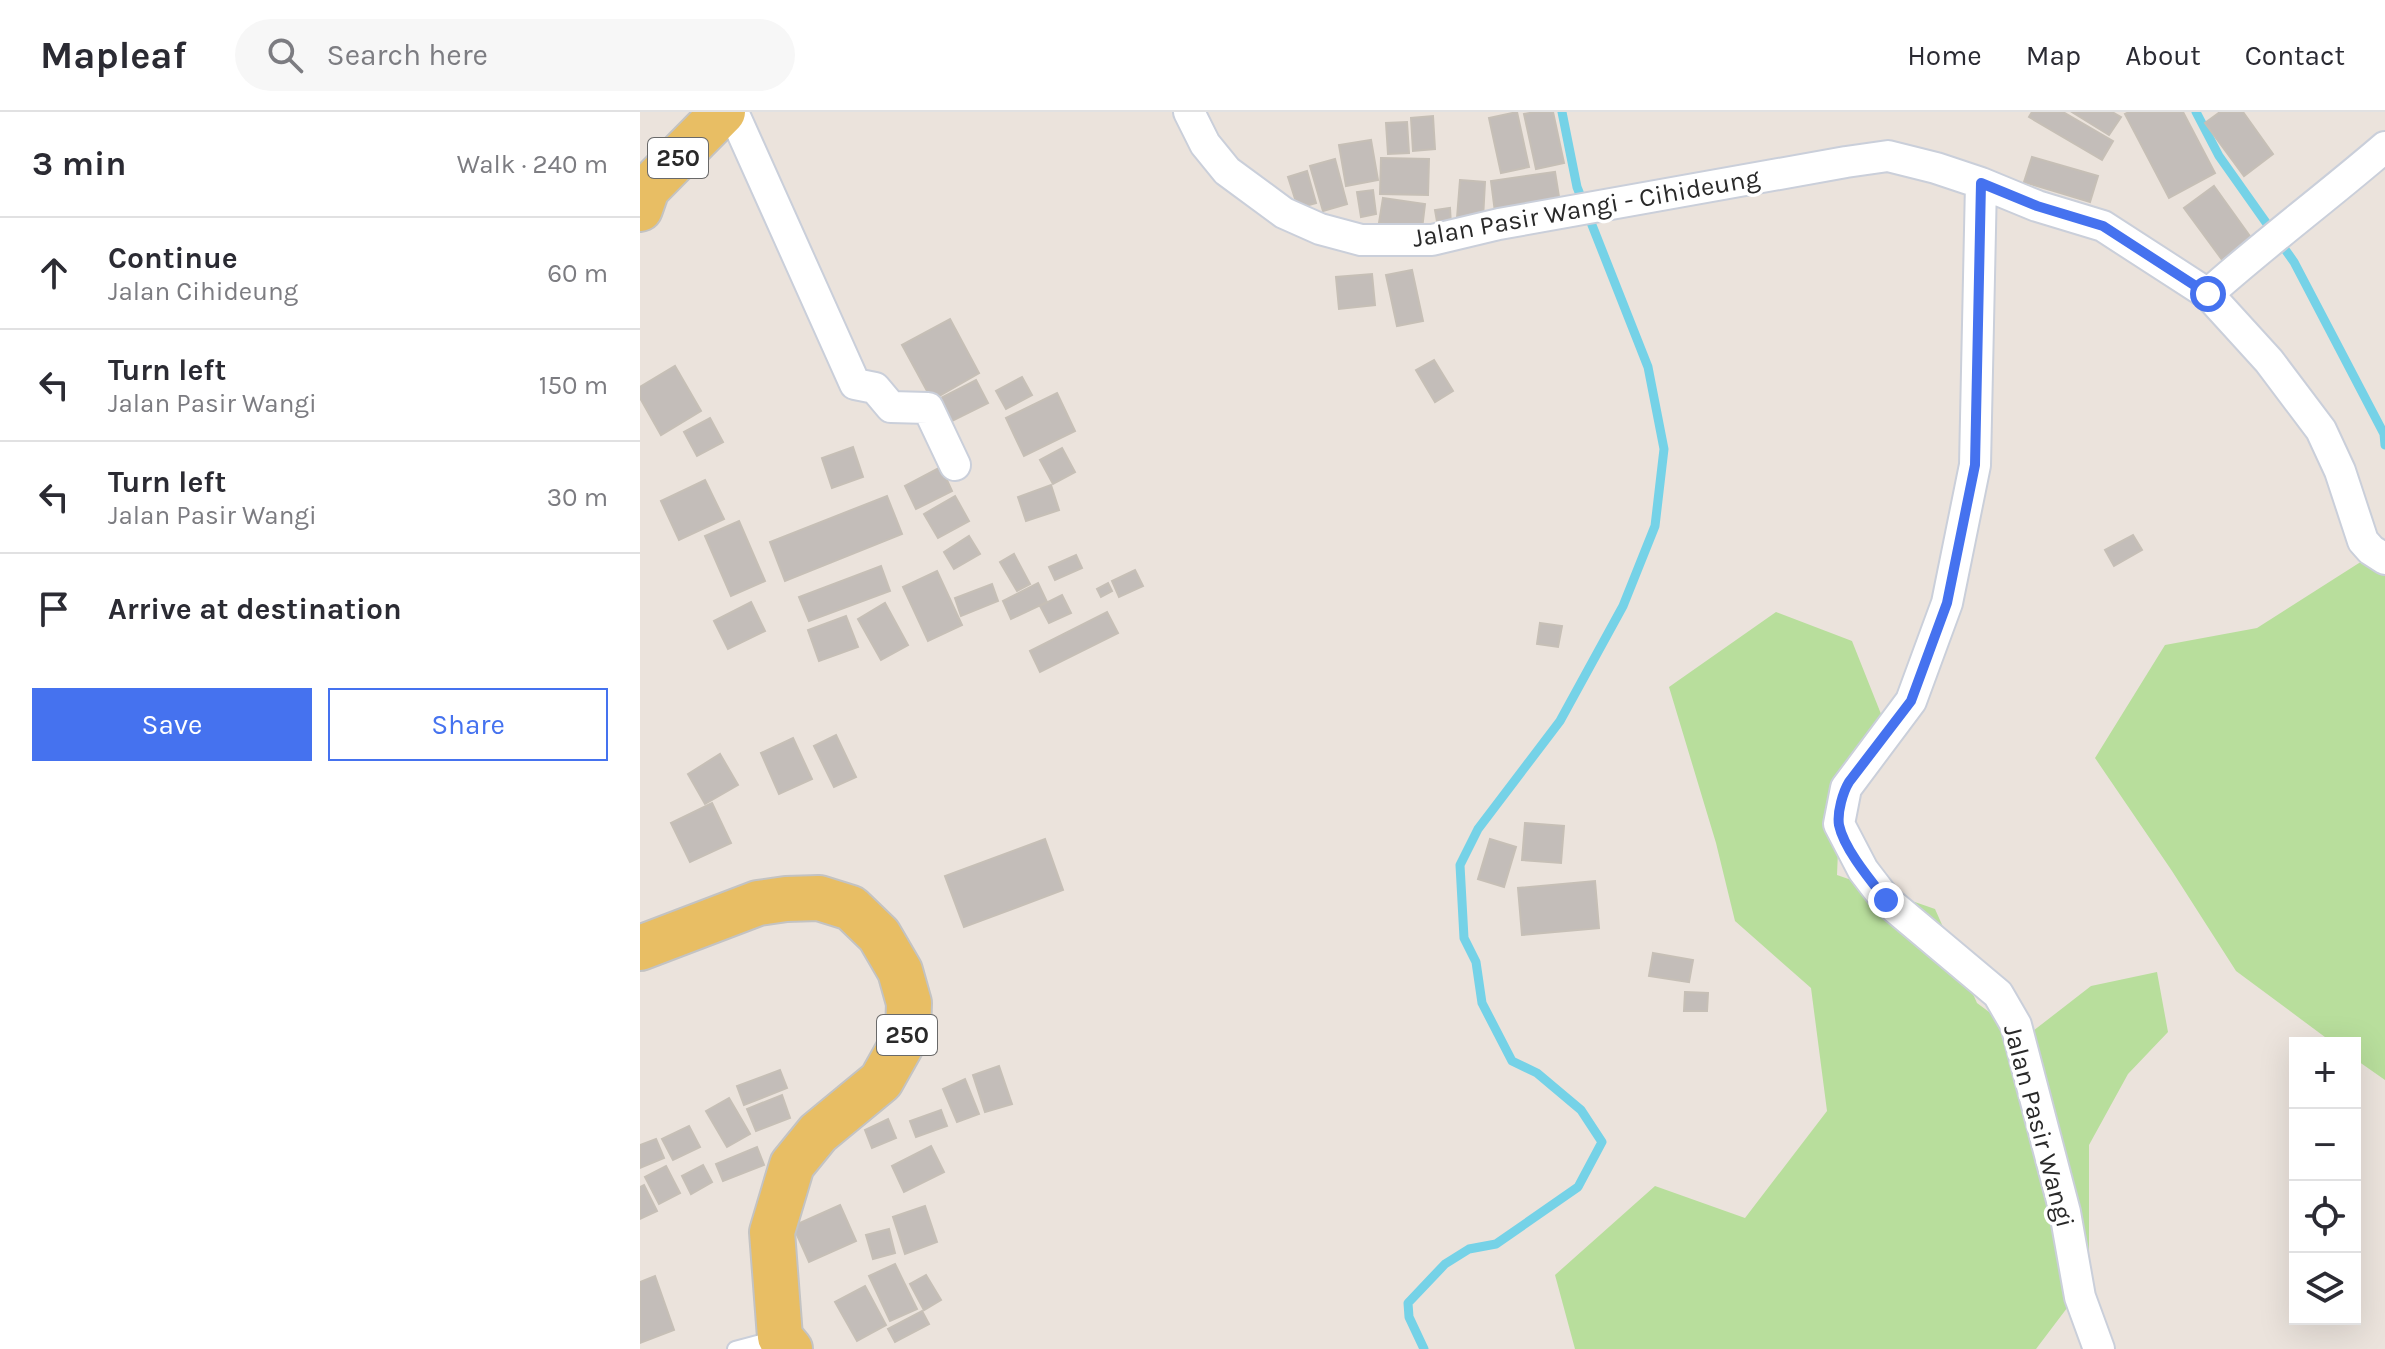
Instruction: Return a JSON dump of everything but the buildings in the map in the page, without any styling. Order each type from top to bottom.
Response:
[{"type":"main road","name":"250","points":[[640,209],[647,189],[723,112]]},
{"type":"main road","name":"250","points":[[640,948],[758,903],[819,898],[851,908],[879,935],[900,971],[909,1003],[908,1033],[881,1081],[818,1133],[792,1165],[772,1232],[785,1343]]},
{"type":"street","points":[[733,112],[855,384],[875,388],[891,407],[928,408],[955,465]]},
{"type":"street","name":"Jalan Pasir Wangi - Cihideung","points":[[1189,112],[1205,144],[1227,171],[1284,213],[1320,229],[1361,240],[1432,240],[1499,224],[1888,156],[1936,168],[2037,206],[2103,226],[2208,294],[2269,361],[2321,430],[2340,471],[2363,541],[2385,559]]},
{"type":"street","points":[[2208,294],[2385,147]]},
{"type":"street","name":"Jalan Pasir Wangi","points":[[1981,183],[1975,465],[1947,603],[1911,701],[1846,788],[1839,824],[1863,870],[1886,900],[1998,994],[2016,1025],[2065,1212],[2080,1297],[2099,1349]]},
{"type":"lane","points":[[735,1349],[785,1343]]},
{"type":"green space","points":[[2370,556],[2385,568],[2385,1080],[2361,1063],[2361,1037],[2325,1037],[2236,971],[2095,758],[2165,645],[2257,628]]},
{"type":"green space","points":[[1776,612],[1852,641],[1883,719],[1840,802],[1837,875],[1935,909],[1977,1003],[2024,1038],[2091,986],[2157,972],[2168,1032],[2128,1074],[2089,1145],[2089,1279],[2036,1349],[1575,1349],[1555,1275],[1655,1186],[1745,1218],[1827,1111],[1811,988],[1735,921],[1716,843],[1669,687]]},
{"type":"waterway","points":[[1424,1349],[1409,1317],[1408,1303],[1445,1264],[1469,1249],[1496,1244],[1578,1187],[1602,1142],[1581,1110],[1537,1073],[1512,1061],[1482,1003],[1476,962],[1464,938],[1460,865],[1478,829],[1560,721],[1623,606],[1655,526],[1664,449],[1648,367],[1577,187],[1562,112]]},
{"type":"waterway","points":[[2196,112],[2219,156],[2294,262],[2384,434],[2385,445]]},
{"type":"route","points":[[1886,900],[1863,870],[1839,824],[1843,796],[1849,782],[1911,701],[1947,603],[1975,465],[1981,183],[2037,206],[2103,226],[2208,294]]}]
